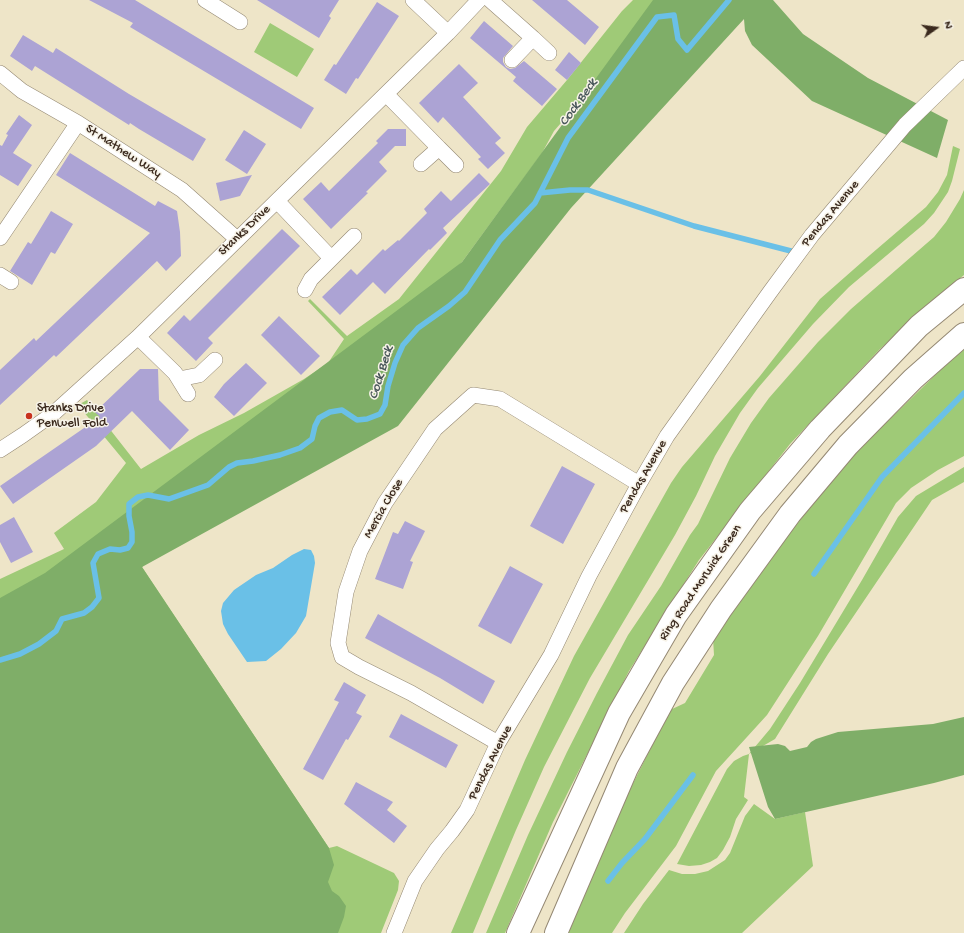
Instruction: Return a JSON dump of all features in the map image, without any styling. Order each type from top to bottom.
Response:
[{"type":"highway","name":"Ring Road Morwick Green","points":[[518,933],[619,713],[676,615],[750,512],[820,429],[919,326],[964,289]]},
{"type":"highway","points":[[556,933],[627,768],[673,682],[721,609],[790,514],[848,445],[913,379],[964,334]]},
{"type":"street","points":[[205,0],[240,22]]},
{"type":"street","points":[[412,0],[448,33]]},
{"type":"street","name":"Stanks Drive","points":[[0,450],[24,436],[54,413],[138,337],[448,33],[479,0]]},
{"type":"street","points":[[490,0],[549,53]]},
{"type":"street","points":[[512,60],[533,38]]},
{"type":"street","name":"Pendas Avenue","points":[[394,933],[415,881],[467,810],[498,742],[551,655],[589,576],[667,436],[812,235],[906,124],[964,68]]},
{"type":"street","points":[[0,73],[22,91],[78,123]]},
{"type":"street","points":[[386,94],[456,165]]},
{"type":"street","name":"St Mathew Way","points":[[0,238],[78,123],[182,190],[237,239]]},
{"type":"street","points":[[421,164],[439,148]]},
{"type":"street","points":[[277,200],[331,258]]},
{"type":"street","points":[[305,290],[311,279],[354,236]]},
{"type":"street","points":[[138,337],[175,373],[188,394]]},
{"type":"street","points":[[179,379],[199,375],[215,360]]},
{"type":"street","name":"Mercia Close","points":[[498,742],[411,693],[358,668],[342,657],[338,642],[346,592],[360,551],[385,503],[435,429],[473,395],[500,399],[639,484]]},
{"type":"green space","points":[[633,0],[699,0],[589,91],[554,131],[542,153],[462,262],[142,567],[329,848],[337,846],[394,873],[399,881],[398,890],[381,933],[0,933],[0,579],[64,549],[54,533],[96,502],[126,463],[78,405],[87,400],[141,469],[199,435],[244,413],[304,379],[328,363],[344,339],[308,301],[310,299],[347,336],[399,299],[501,171],[527,127],[622,11]]},
{"type":"green space","points":[[653,0],[773,0],[803,34],[868,78],[948,120],[937,158],[812,101],[752,45],[745,31],[744,19],[571,208],[398,426],[142,567],[329,848],[334,865],[328,882],[332,891],[339,896],[346,906],[344,917],[338,933],[0,933],[0,598],[45,573],[462,262]]},
{"type":"green space","points":[[270,23],[314,49],[297,77],[254,52]]},
{"type":"green space","points":[[953,146],[960,149],[952,181],[948,192],[934,213],[924,224],[849,287],[813,324],[758,388],[740,413],[715,456],[675,535],[590,678],[544,767],[473,933],[451,933],[525,760],[574,656],[671,483],[682,467],[760,376],[820,299],[926,207],[938,192],[947,175]]},
{"type":"green space","points":[[964,190],[964,275],[880,349],[790,444],[699,560],[629,671],[553,822],[505,933],[486,933],[528,835],[597,693],[628,635],[661,586],[690,535],[698,524],[730,458],[751,423],[769,398],[818,342],[851,309],[934,237],[946,222]]},
{"type":"green space","points":[[964,347],[964,456],[938,470],[911,488],[896,503],[818,636],[767,715],[716,771],[676,846],[625,913],[612,933],[564,933],[612,825],[670,710],[685,703],[714,655],[713,638],[783,541],[851,457]]},
{"type":"green space","points":[[964,467],[964,482],[932,500],[828,654],[775,739],[749,754],[770,729],[800,683],[898,517],[916,496]]},
{"type":"green space","points":[[964,717],[964,775],[775,819],[768,807],[749,747],[778,744],[785,746],[790,751],[807,747],[816,739],[838,732],[933,724]]},
{"type":"green space","points":[[749,754],[744,797],[748,800],[736,819],[730,837],[723,850],[717,858],[701,865],[689,866],[677,864],[727,769],[734,761]]},
{"type":"green space","points":[[754,804],[775,819],[805,812],[813,866],[742,933],[624,933],[643,904],[669,870],[682,874],[695,874],[708,871],[725,860],[730,853],[745,816]]},
{"type":"water","points":[[304,549],[311,550],[315,563],[306,616],[296,633],[281,649],[266,661],[247,662],[223,624],[221,611],[223,603],[234,590],[256,575],[273,568]]},
{"type":"building","points":[[89,0],[135,0],[314,108],[301,129],[130,27],[133,23]]},
{"type":"building","points":[[257,0],[339,0],[329,16],[331,18],[319,38]]},
{"type":"building","points":[[532,0],[567,0],[599,27],[585,45]]},
{"type":"building","points":[[377,2],[399,16],[358,79],[356,78],[346,94],[324,80],[334,64],[336,65]]},
{"type":"building","points":[[484,21],[513,46],[503,58],[503,62],[506,67],[510,69],[515,68],[524,61],[557,89],[542,106],[513,81],[516,77],[470,38]]},
{"type":"building","points":[[23,35],[53,53],[56,48],[129,94],[206,139],[193,161],[130,123],[129,125],[35,66],[32,71],[10,56]]},
{"type":"building","points":[[569,52],[581,63],[567,80],[555,70]]},
{"type":"building","points":[[459,64],[478,83],[463,97],[501,138],[495,143],[505,153],[488,169],[478,159],[481,157],[443,117],[438,123],[419,103]]},
{"type":"building","points":[[19,115],[32,125],[13,153],[32,165],[18,186],[0,175],[0,145],[2,146],[8,135],[6,134]]},
{"type":"building","points":[[388,129],[406,129],[406,146],[395,146],[379,162],[387,171],[366,192],[368,193],[331,229],[303,199],[321,182],[329,191],[378,143],[376,141]]},
{"type":"building","points":[[244,130],[266,144],[247,174],[225,160]]},
{"type":"building","points":[[70,153],[155,206],[158,201],[177,211],[181,256],[166,271],[157,261],[56,357],[54,355],[0,405],[0,370],[34,338],[36,341],[150,233],[56,175]]},
{"type":"building","points":[[479,173],[490,184],[443,228],[447,233],[430,250],[429,249],[385,294],[373,282],[340,315],[322,297],[351,269],[357,275],[383,249],[385,251],[398,240],[399,241],[427,213],[424,209],[441,191],[451,201]]},
{"type":"building","points":[[252,175],[240,196],[220,201],[216,183]]},
{"type":"building","points":[[51,211],[73,224],[55,254],[51,252],[32,285],[10,271],[28,242],[31,244]]},
{"type":"building","points":[[282,229],[300,246],[208,338],[213,343],[196,361],[167,333],[184,315],[190,321]]},
{"type":"building","points":[[279,316],[320,356],[301,375],[261,335]]},
{"type":"building","points":[[246,363],[267,383],[234,416],[214,397],[224,384]]},
{"type":"building","points":[[140,369],[158,369],[159,400],[189,430],[170,450],[132,411],[96,446],[13,504],[0,486],[100,417],[95,412]]},
{"type":"building","points":[[562,466],[595,484],[563,544],[530,526]]},
{"type":"building","points":[[14,517],[33,552],[11,563],[0,542],[0,525]]},
{"type":"building","points":[[405,521],[425,531],[410,561],[413,562],[403,589],[375,579],[393,532],[398,534]]},
{"type":"building","points":[[510,566],[543,584],[511,644],[478,626]]},
{"type":"building","points":[[378,614],[495,681],[483,704],[440,678],[365,638]]},
{"type":"building","points":[[344,682],[366,695],[356,713],[362,716],[348,740],[346,739],[323,780],[303,769],[339,702],[334,700]]},
{"type":"building","points":[[401,714],[458,745],[446,768],[389,737]]},
{"type":"building","points":[[356,782],[393,802],[387,810],[407,826],[394,843],[344,804]]},
{"type":"waterway","name":"Cock Beck","points":[[0,660],[20,654],[39,644],[56,631],[62,619],[84,613],[92,607],[99,598],[93,563],[98,554],[110,549],[120,550],[128,548],[132,542],[129,504],[138,497],[148,495],[169,499],[208,485],[229,467],[237,463],[280,455],[300,448],[312,439],[315,426],[319,418],[330,412],[342,410],[357,420],[367,419],[380,414],[385,405],[388,386],[395,363],[403,345],[418,328],[449,306],[465,292],[500,240],[535,203],[568,138],[657,17],[674,15],[678,39],[687,50],[729,0]]},
{"type":"waterway","points":[[540,193],[588,190],[694,226],[791,251]]},
{"type":"waterway","points":[[814,574],[882,477],[964,393]]},
{"type":"waterway","points":[[608,881],[622,863],[645,839],[693,775]]},
{"type":"place","name":"Stanks Drive Penwell Fold","points":[[29,416]]}]
